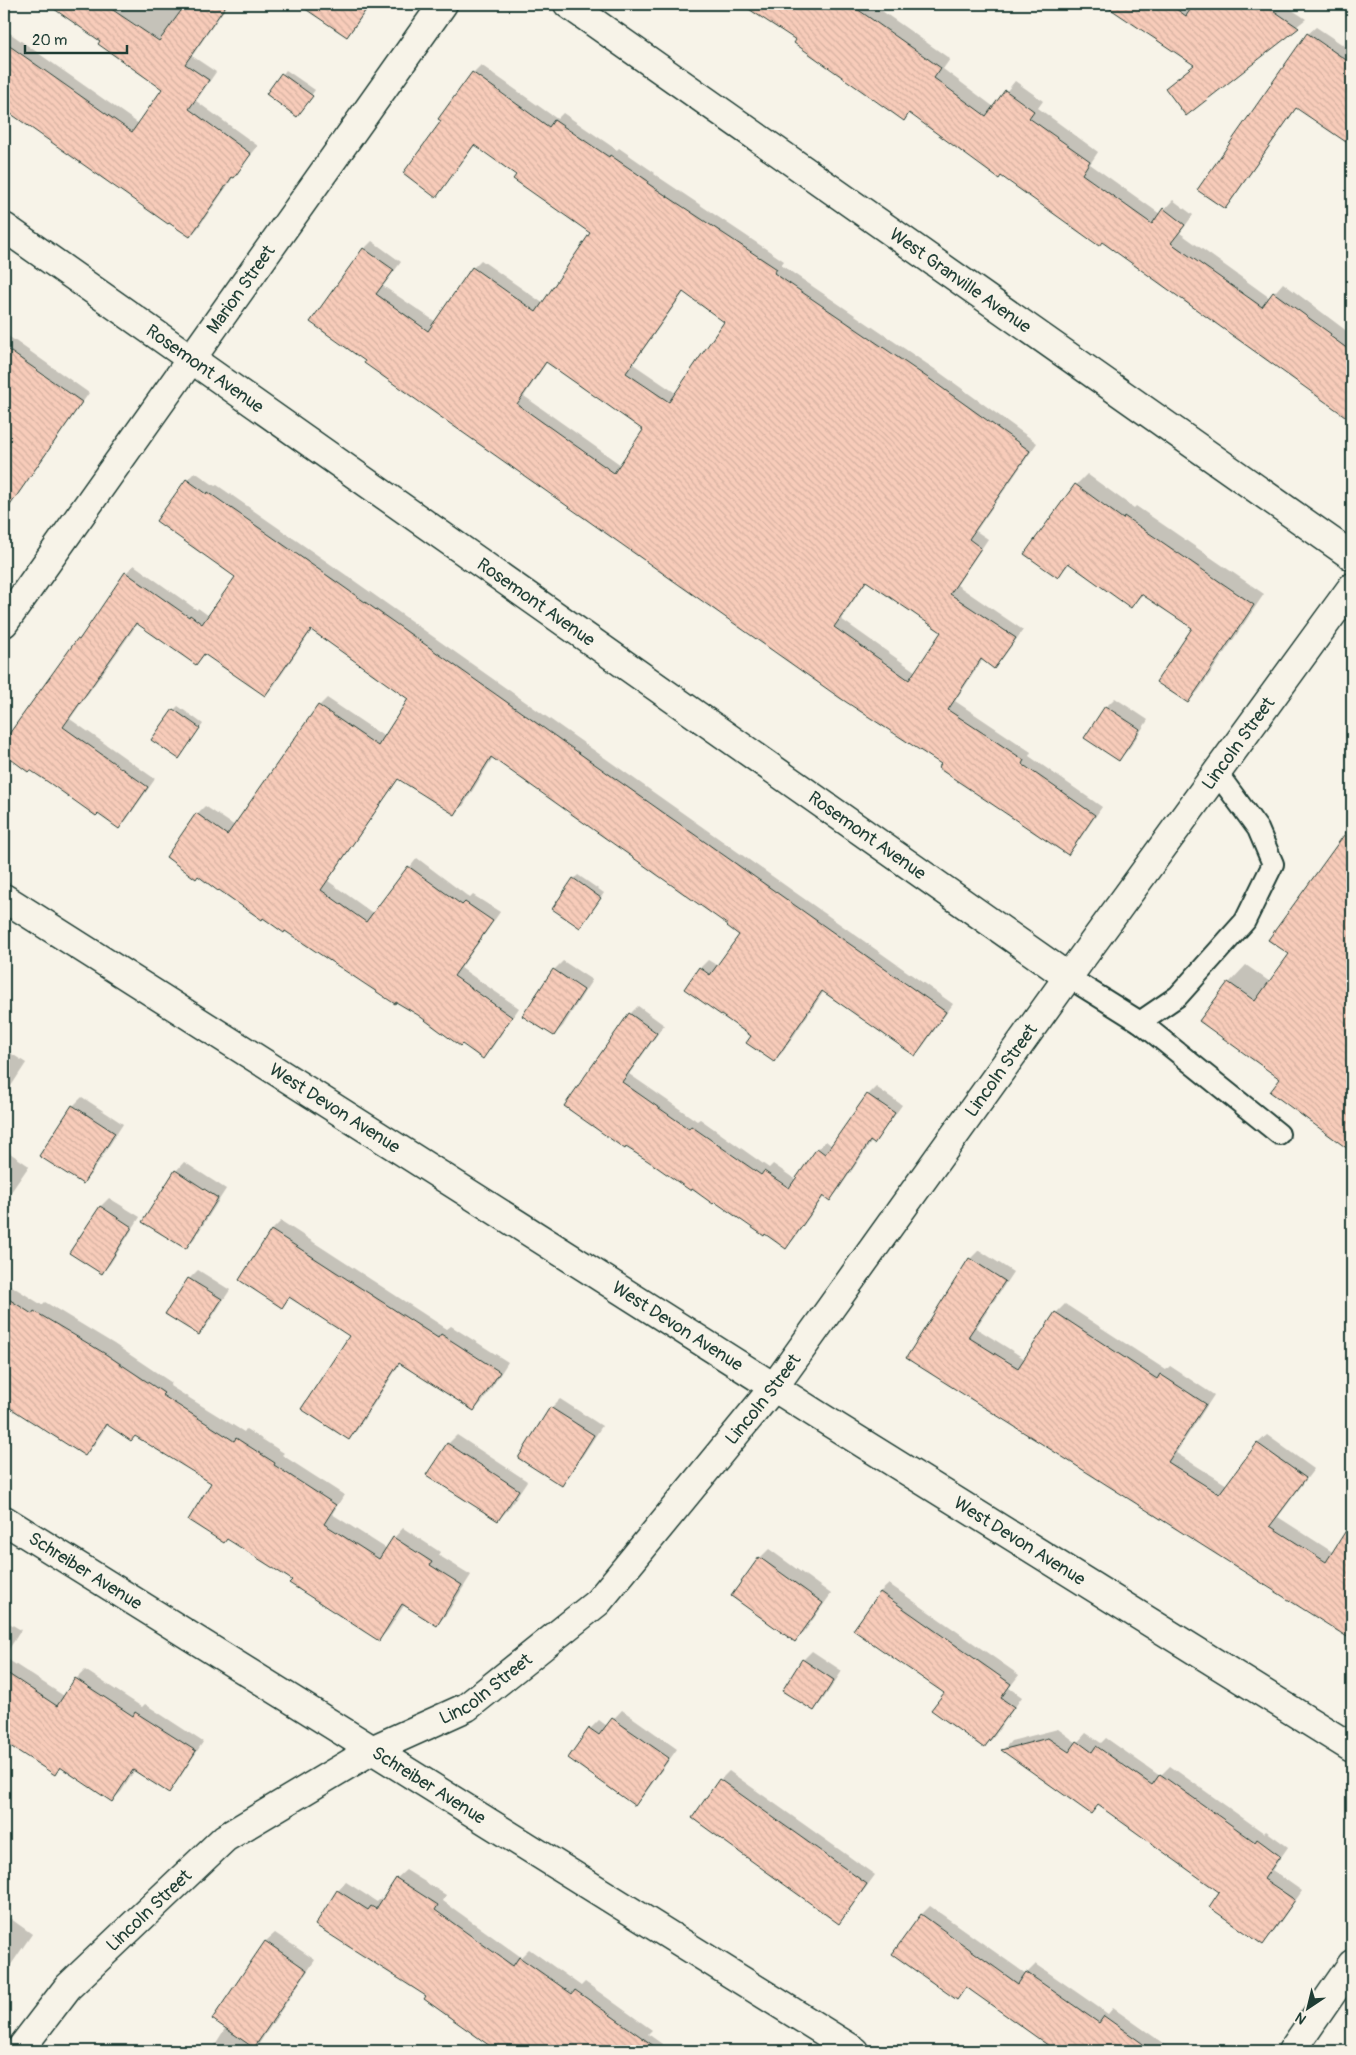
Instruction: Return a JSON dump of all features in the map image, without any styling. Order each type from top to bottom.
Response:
[{"type":"street","name":"Marion Street","points":[[4,623],[442,4]]},
{"type":"street","name":"West Granville Avenue","points":[[568,4],[1352,556]]},
{"type":"street","name":"Rosemont Avenue","points":[[4,228],[1068,978]]},
{"type":"street","name":"Lincoln Street","points":[[18,2051],[68,1987],[225,1838],[374,1749],[467,1707],[598,1602],[774,1387],[1352,587]]},
{"type":"street","name":"West Devon Avenue","points":[[4,898],[774,1387],[1352,1748]]},
{"type":"street","name":"Schreiber Avenue","points":[[4,1520],[374,1749],[855,2051]]},
{"type":"street","points":[[1292,2051],[1352,1964]]},
{"type":"lane","points":[[1140,1022],[1178,996],[1245,921],[1273,864],[1258,829],[1217,773]]},
{"type":"lane","points":[[1068,978],[1140,1022],[1279,1134]]},
{"type":"building","points":[[47,4],[104,4],[159,41],[186,4],[227,4],[185,64],[209,80],[189,109],[251,154],[234,178],[232,177],[190,237],[168,224],[4,109],[4,42],[132,132],[162,89],[98,44],[100,41]]},
{"type":"building","points":[[298,4],[370,4],[347,37]]},
{"type":"building","points":[[741,4],[850,4],[941,68],[934,78],[986,116],[1005,90],[1034,111],[1029,118],[1090,161],[1082,174],[1152,224],[1163,208],[1185,225],[1171,243],[1262,307],[1273,292],[1331,334],[1330,336],[1352,352],[1352,421],[1102,242],[1099,246],[1001,176],[999,179],[909,113],[904,121],[794,43],[796,40]]},
{"type":"building","points":[[1103,4],[1169,4],[1186,16],[1194,4],[1264,4],[1299,28],[1186,116],[1165,88],[1194,65]]},
{"type":"building","points":[[1307,33],[1352,64],[1352,146],[1296,108],[1225,209],[1197,190]]},
{"type":"building","points":[[472,72],[549,127],[554,120],[609,157],[610,155],[648,181],[647,183],[777,269],[774,273],[931,380],[1030,451],[969,539],[981,548],[950,594],[1016,638],[994,669],[981,659],[948,710],[1024,760],[1022,764],[1095,815],[1068,855],[938,768],[941,764],[840,698],[364,363],[365,361],[310,322],[363,248],[394,270],[376,294],[428,331],[472,267],[536,312],[590,233],[513,179],[516,175],[474,145],[436,198],[403,173],[441,121],[438,119]],"holes":[[[683,292],[724,322],[669,402],[626,373]],[[546,362],[643,430],[614,473],[517,404]],[[866,581],[941,632],[909,680],[834,627]]]},
{"type":"building","points":[[281,73],[313,96],[297,117],[266,94]]},
{"type":"building","points":[[4,347],[82,402],[4,514]]},
{"type":"building","points":[[186,479],[207,494],[208,492],[338,583],[946,1012],[915,1056],[822,991],[774,1062],[746,1043],[751,1036],[684,989],[699,967],[710,975],[739,935],[728,925],[491,757],[455,815],[398,779],[321,890],[366,922],[408,866],[462,905],[465,902],[493,921],[454,976],[512,1017],[483,1059],[462,1044],[460,1046],[418,1015],[396,1002],[395,1004],[285,931],[284,933],[263,918],[262,920],[198,876],[196,879],[166,857],[196,813],[227,835],[318,705],[378,746],[408,699],[311,630],[265,696],[204,654],[196,665],[136,623],[63,727],[148,787],[119,829],[98,814],[96,816],[30,770],[28,772],[4,754],[4,741],[77,639],[79,640],[125,572],[202,624],[235,577],[156,521]]},
{"type":"building","points":[[1075,484],[1123,519],[1124,516],[1254,605],[1188,703],[1156,682],[1192,628],[1141,594],[1131,608],[1068,563],[1058,578],[1024,554]]},
{"type":"building","points":[[1105,706],[1140,729],[1119,761],[1084,738]]},
{"type":"building","points":[[173,709],[200,728],[179,759],[151,740]]},
{"type":"building","points":[[1352,824],[1352,1152],[1270,1092],[1280,1079],[1199,1021],[1228,982],[1255,1001],[1289,954],[1268,940]]},
{"type":"building","points":[[573,878],[601,898],[580,928],[552,909]]},
{"type":"building","points":[[553,969],[584,990],[554,1036],[522,1016]]},
{"type":"building","points":[[629,1013],[657,1033],[622,1082],[689,1129],[691,1126],[761,1175],[764,1171],[789,1188],[817,1148],[825,1154],[867,1094],[895,1113],[874,1144],[870,1141],[830,1201],[823,1196],[786,1249],[715,1202],[713,1204],[626,1147],[625,1149],[564,1106]]},
{"type":"building","points":[[72,1105],[115,1133],[83,1184],[39,1156]]},
{"type":"building","points":[[175,1170],[218,1198],[186,1249],[142,1222]]},
{"type":"building","points":[[100,1206],[132,1227],[102,1274],[69,1253]]},
{"type":"building","points":[[271,1230],[438,1338],[441,1334],[500,1372],[474,1411],[399,1363],[349,1440],[301,1409],[349,1336],[289,1297],[282,1308],[239,1280]]},
{"type":"building","points":[[969,1258],[1005,1281],[968,1337],[1018,1368],[1055,1312],[1157,1379],[1160,1374],[1206,1404],[1168,1462],[1219,1494],[1257,1443],[1306,1478],[1270,1526],[1326,1562],[1352,1521],[1352,1640],[906,1358]]},
{"type":"building","points":[[188,1278],[222,1299],[199,1335],[165,1314]]},
{"type":"building","points":[[4,1296],[32,1314],[34,1311],[104,1353],[164,1393],[162,1395],[234,1441],[236,1438],[336,1505],[324,1524],[379,1559],[393,1537],[432,1562],[430,1565],[462,1585],[437,1626],[402,1604],[379,1641],[289,1583],[292,1580],[227,1539],[224,1543],[188,1520],[211,1483],[135,1436],[131,1441],[106,1424],[85,1456],[4,1404]]},
{"type":"building","points":[[550,1407],[594,1435],[562,1486],[518,1458]]},
{"type":"building","points":[[447,1443],[519,1490],[498,1521],[426,1475]]},
{"type":"building","points":[[759,1557],[823,1603],[795,1642],[731,1596]]},
{"type":"building","points":[[880,1592],[1011,1684],[1001,1698],[1014,1707],[984,1748],[931,1710],[944,1693],[853,1630]]},
{"type":"building","points":[[802,1659],[834,1680],[814,1711],[782,1691]]},
{"type":"building","points":[[4,1671],[57,1706],[75,1678],[133,1716],[135,1712],[196,1751],[169,1793],[133,1770],[112,1802],[60,1767],[55,1775],[4,1742]]},
{"type":"building","points":[[612,1718],[669,1758],[635,1806],[568,1758],[589,1728],[599,1735]]},
{"type":"building","points":[[1048,1738],[1069,1752],[1077,1741],[1092,1752],[1096,1746],[1152,1785],[1160,1774],[1255,1842],[1257,1839],[1280,1856],[1264,1879],[1295,1900],[1263,1945],[1209,1907],[1219,1892],[1098,1805],[1091,1814],[1001,1750]]},
{"type":"building","points":[[719,1779],[867,1884],[839,1924],[692,1818]]},
{"type":"building","points":[[396,1878],[438,1905],[435,1910],[513,1966],[519,1957],[572,1994],[575,1990],[661,2051],[497,2051],[424,1999],[426,1996],[315,1925],[337,1890],[368,1910],[371,1906],[376,1909]]},
{"type":"building","points":[[921,1914],[1018,1984],[1026,1972],[1099,2023],[1104,2016],[1153,2051],[1056,2051],[966,1987],[957,2000],[892,1954]]},
{"type":"building","points":[[265,1941],[307,1970],[254,2048],[212,2019]]}]
